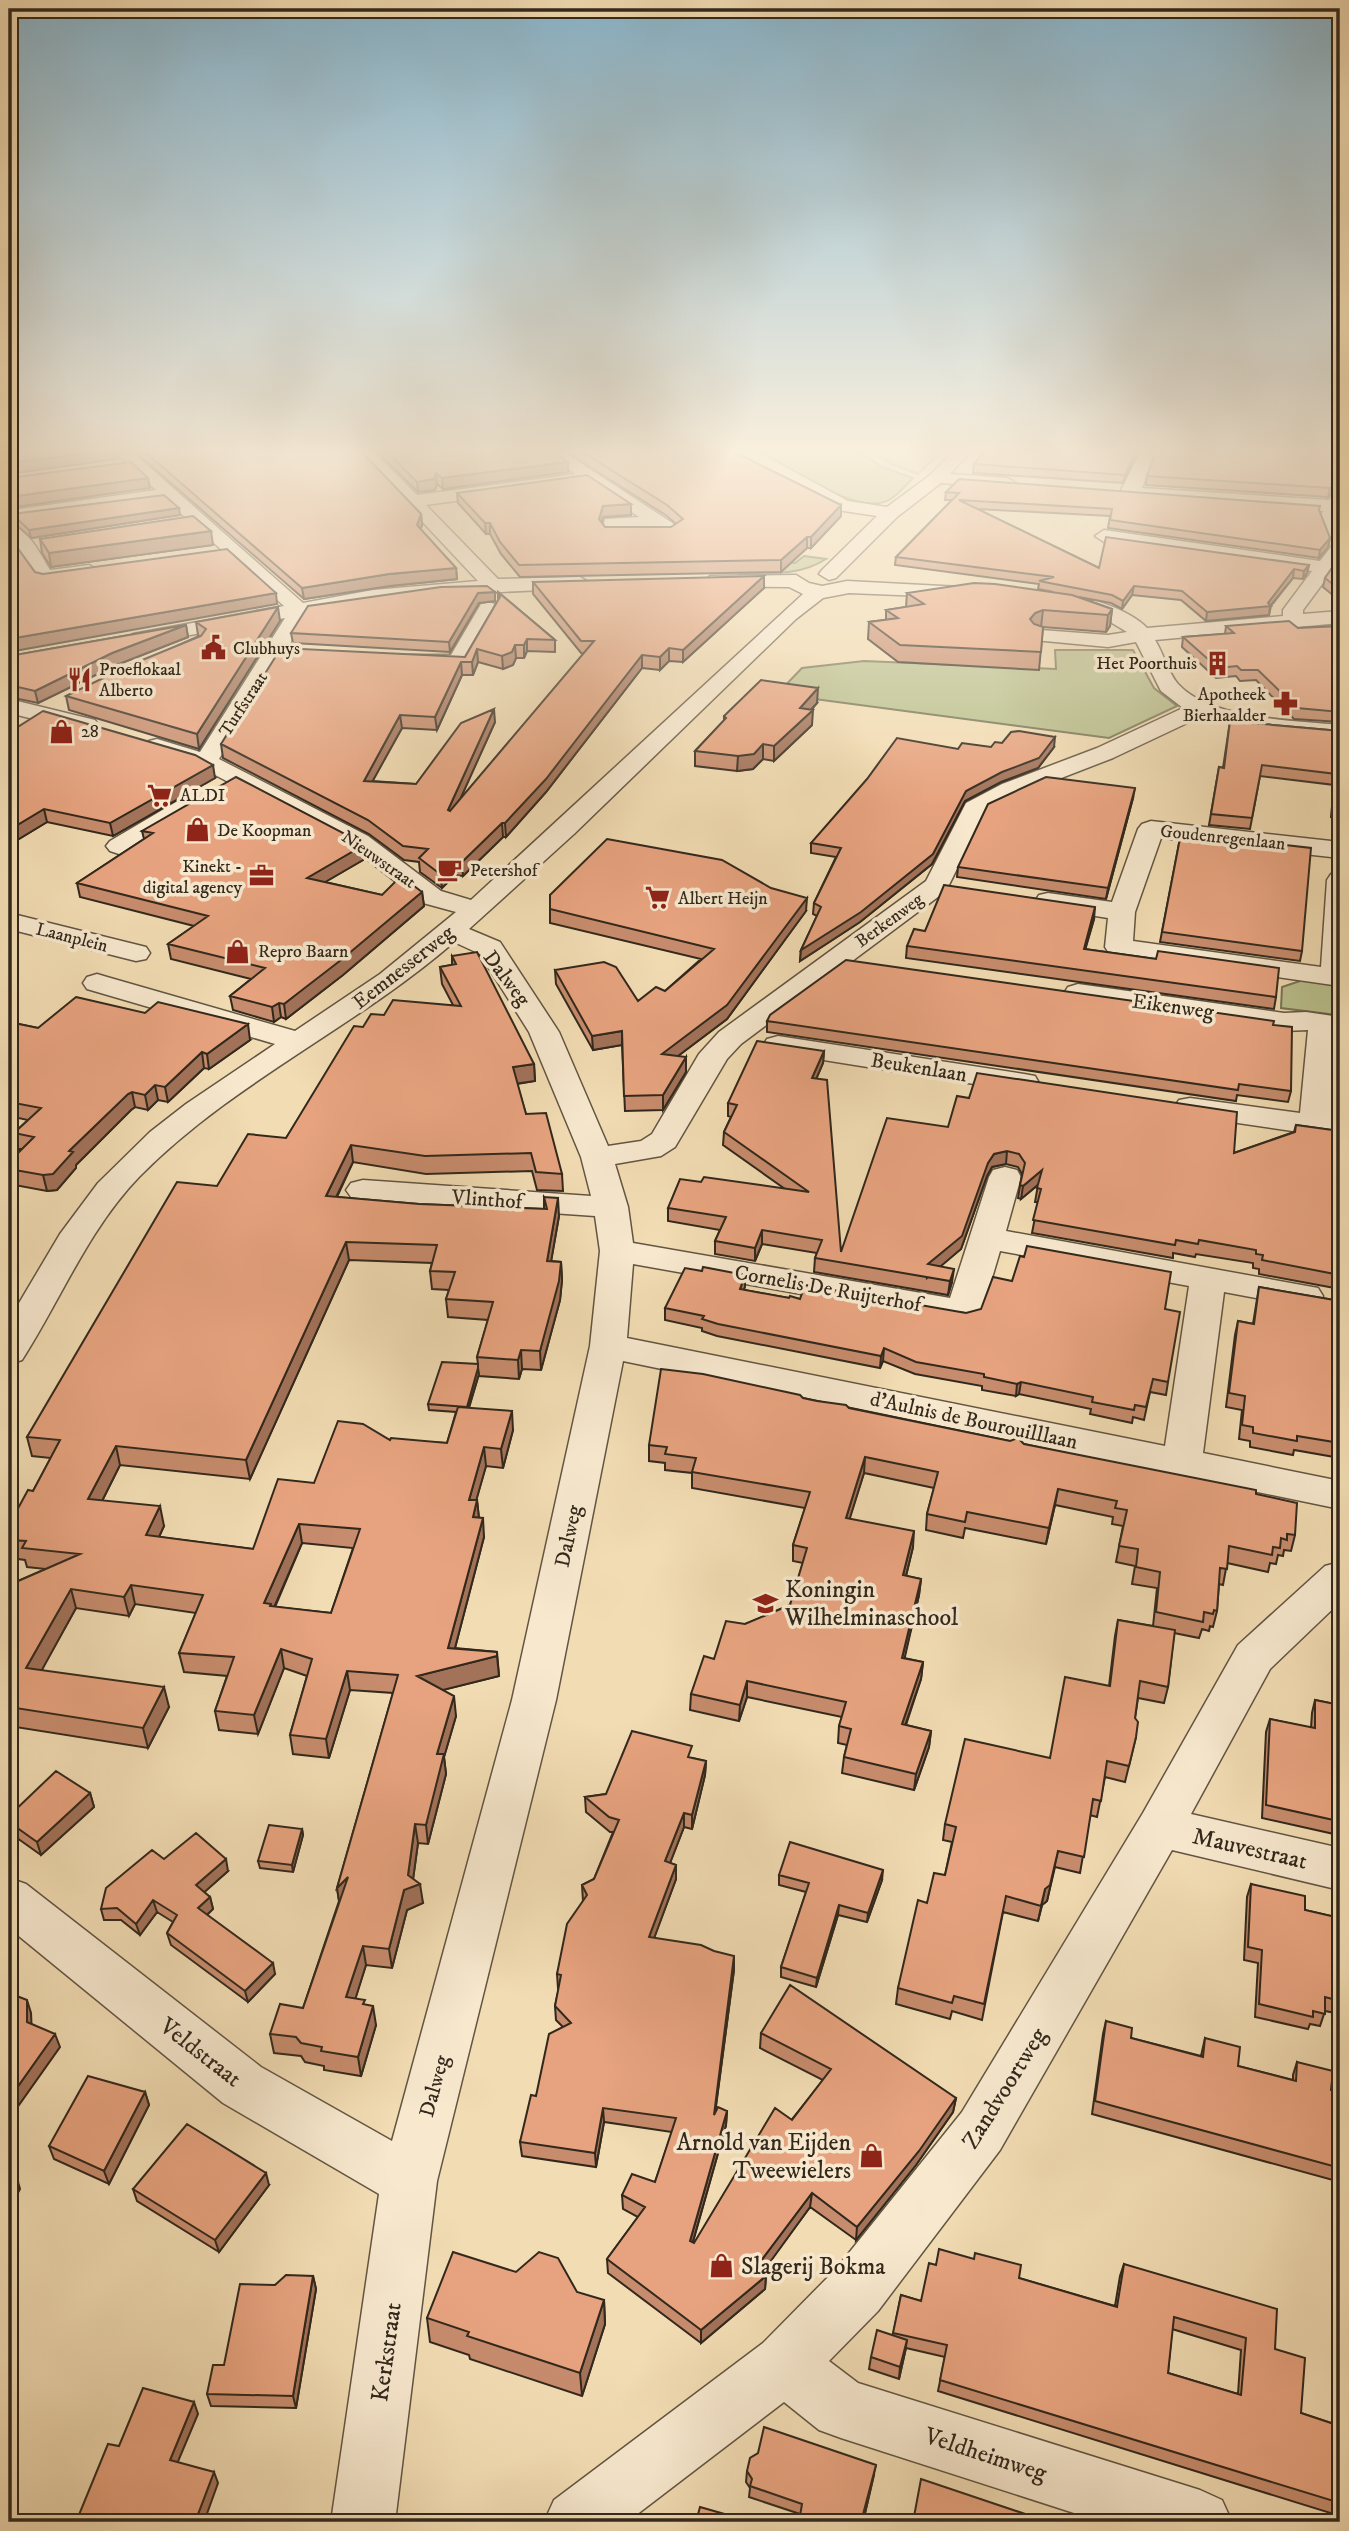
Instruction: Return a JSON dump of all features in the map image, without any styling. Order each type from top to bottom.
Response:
[{"type":"street","points":[[40,569],[45,577],[104,569]]},
{"type":"street","points":[[252,569],[300,610]]},
{"type":"street","points":[[478,569],[493,585]]},
{"type":"street","name":"Eemnesserweg","points":[[9,1352],[24,1297],[128,1170],[174,1130],[394,979],[463,920],[837,569]]},
{"type":"street","points":[[1293,621],[1293,610],[1321,569]]},
{"type":"street","points":[[701,580],[796,581],[799,587],[824,583],[847,587],[993,593]]},
{"type":"street","points":[[124,640],[373,596],[493,585],[604,583]]},
{"type":"street","points":[[1046,598],[1086,605],[1114,614],[1143,635],[1162,679],[1175,693],[1199,709],[1267,724],[1340,732]]},
{"type":"street","points":[[390,659],[458,662],[488,608]]},
{"type":"street","name":"Turfstraat","points":[[206,761],[277,651],[300,610]]},
{"type":"street","points":[[1041,636],[1108,641],[1143,635],[1340,617]]},
{"type":"street","points":[[168,654],[212,636],[218,624]]},
{"type":"street","points":[[277,651],[302,652]]},
{"type":"street","points":[[19,727],[73,696]]},
{"type":"street","points":[[9,706],[113,732]]},
{"type":"street","name":"Berkenweg","points":[[597,1157],[650,1149],[664,1140],[714,1054],[730,1038],[840,956],[950,887],[975,808],[1011,789],[1105,752],[1199,709]]},
{"type":"street","name":"Nieuwstraat","points":[[139,740],[206,761],[359,841],[463,920]]},
{"type":"street","points":[[119,846],[239,777]]},
{"type":"street","name":"Goudenregenlaan","points":[[1122,912],[1151,829],[1340,850]]},
{"type":"street","points":[[1016,897],[1122,912],[1119,947],[1338,978],[1340,880]]},
{"type":"street","name":"Dalweg","points":[[409,2181],[534,1700],[608,1346],[617,1251],[611,1207],[597,1157],[544,1032],[490,948],[463,920]]},
{"type":"street","name":"Laanplein","points":[[9,921],[136,953]]},
{"type":"street","points":[[840,956],[873,964]]},
{"type":"street","name":"Laanplein","points":[[97,983],[300,1042]]},
{"type":"street","name":"Eikenweg","points":[[1051,989],[1284,1022],[1331,1025]]},
{"type":"street","points":[[1163,1103],[1328,1126],[1331,1025]]},
{"type":"street","name":"Beukenlaan","points":[[730,1038],[1052,1087]]},
{"type":"street","name":"Cornelis De Ruijterhof","points":[[617,1251],[964,1312],[1005,1177]]},
{"type":"street","name":"Vlinthof","points":[[363,1190],[611,1207]]},
{"type":"street","points":[[987,1238],[1330,1300]]},
{"type":"street","points":[[1182,1463],[1208,1278]]},
{"type":"street","name":"d'Aulnis de Bourouilllaan","points":[[608,1346],[1340,1495]]},
{"type":"street","name":"Zandvoortweg","points":[[576,2522],[784,2364],[856,2290],[981,2131],[1160,1827],[1254,1657],[1340,1577]]},
{"type":"street","name":"Mauvestraat","points":[[1160,1827],[1340,1869]]},
{"type":"street","name":"Veldstraat","points":[[9,1899],[242,2085],[409,2181]]},
{"type":"street","name":"Kerkstraat","points":[[363,2522],[409,2181]]},
{"type":"street","name":"Veldheimweg","points":[[784,2364],[841,2408],[1199,2522]]},
{"type":"green space","points":[[742,569],[802,569],[773,573],[739,574]]},
{"type":"green space","points":[[1055,650],[1133,650],[1154,688],[1177,706],[1109,738],[777,694],[802,668],[864,661],[1056,669]]},
{"type":"green space","points":[[1303,980],[1337,985],[1337,1015],[1281,1008],[1282,987]]},
{"type":"building","points":[[9,569],[33,569],[43,574],[79,569],[249,569],[276,593],[9,639]]},
{"type":"building","points":[[280,569],[444,569],[389,574],[302,588]]},
{"type":"building","points":[[992,569],[1294,569],[1268,603],[1271,606],[1207,612],[1182,591],[1134,586],[1123,601],[1112,595],[1039,581],[1054,577]]},
{"type":"building","points":[[1331,569],[1340,569],[1340,590],[1325,578]]},
{"type":"building","points":[[764,576],[683,650],[669,648],[660,657],[642,655],[546,779],[505,823],[462,862],[454,860],[440,874],[419,858],[428,849],[403,846],[368,820],[221,744],[281,648],[465,657],[500,597],[498,592],[555,640],[527,639],[524,645],[515,645],[512,652],[502,656],[477,649],[472,662],[461,662],[435,717],[400,715],[364,781],[416,784],[461,723],[494,709],[448,810],[450,811],[594,641],[581,641],[533,582]]},
{"type":"building","points":[[974,583],[1072,595],[1112,609],[1108,615],[1043,610],[1035,613],[1030,619],[1034,624],[1043,627],[1041,652],[900,645],[869,622],[898,618],[886,610],[924,604],[907,593]]},
{"type":"building","points":[[487,586],[495,592],[478,593],[449,642],[291,633],[308,606],[441,587]]},
{"type":"building","points":[[278,607],[197,734],[66,696],[130,665],[201,636],[206,629],[196,622]]},
{"type":"building","points":[[1289,621],[1298,628],[1340,626],[1340,712],[1297,708],[1258,670],[1241,670],[1237,666],[1218,668],[1183,637],[1234,633],[1226,626]]},
{"type":"building","points":[[186,625],[112,653],[35,691],[9,685],[9,656]]},
{"type":"building","points":[[761,680],[818,688],[800,708],[813,710],[774,746],[763,744],[754,754],[738,756],[695,751],[726,718],[724,716]]},
{"type":"building","points":[[43,711],[195,755],[213,765],[110,823],[44,809],[9,830],[9,730]]},
{"type":"building","points":[[1230,721],[1340,731],[1340,807],[1333,806],[1336,774],[1262,765],[1252,818],[1211,814],[1219,767],[1224,768]]},
{"type":"building","points":[[1011,732],[1055,737],[1039,758],[1002,772],[966,791],[933,854],[861,912],[801,950],[821,907],[814,903],[841,848],[811,843],[867,779],[897,738],[958,749],[962,743],[991,747],[995,742],[1002,743]]},
{"type":"building","points":[[236,777],[347,835],[362,846],[307,878],[382,895],[401,876],[422,892],[284,1004],[279,1003],[272,1007],[230,996],[265,968],[168,944],[208,916],[77,883],[153,833],[142,831]]},
{"type":"building","points":[[1046,777],[1135,788],[1108,888],[958,867],[988,804]]},
{"type":"building","points":[[1181,833],[1311,848],[1302,951],[1162,932]]},
{"type":"building","points":[[607,839],[722,860],[771,888],[807,898],[727,1005],[662,1054],[686,1057],[663,1095],[624,1096],[622,1031],[592,1036],[555,970],[604,962],[616,967],[638,1001],[656,987],[665,991],[714,949],[550,909],[550,895]]},
{"type":"building","points":[[944,885],[1095,907],[1084,949],[1156,959],[1158,951],[1279,968],[1276,997],[907,946],[914,929],[925,931]]},
{"type":"building","points":[[477,952],[534,1064],[513,1067],[526,1114],[546,1113],[562,1174],[536,1172],[531,1153],[425,1156],[351,1145],[326,1196],[419,1204],[547,1209],[544,1197],[558,1198],[547,1261],[561,1262],[559,1281],[540,1351],[521,1350],[518,1360],[477,1357],[493,1302],[446,1299],[455,1272],[430,1271],[437,1245],[346,1242],[246,1460],[116,1446],[88,1499],[160,1506],[146,1535],[253,1549],[278,1479],[314,1483],[338,1421],[363,1424],[390,1440],[447,1443],[458,1407],[512,1411],[501,1449],[484,1447],[469,1500],[477,1500],[473,1517],[483,1518],[448,1648],[497,1652],[497,1656],[417,1676],[454,1696],[437,1754],[444,1754],[426,1825],[415,1824],[408,1875],[420,1884],[404,1890],[389,1949],[363,1946],[346,1997],[365,2000],[363,2004],[373,2006],[358,2057],[321,2051],[322,2047],[301,2043],[296,2037],[270,2034],[280,2004],[303,2008],[348,1877],[337,1888],[398,1675],[347,1671],[326,1739],[290,1735],[312,1659],[281,1649],[254,1715],[215,1711],[234,1657],[179,1653],[203,1595],[131,1585],[124,1597],[71,1589],[26,1668],[164,1687],[143,1728],[9,1707],[9,1585],[80,1554],[22,1548],[26,1541],[9,1540],[9,1525],[28,1490],[33,1491],[60,1440],[27,1437],[177,1182],[217,1186],[248,1134],[286,1138],[354,1026],[363,1027],[371,1014],[384,1015],[393,1000],[461,1006],[440,967],[456,964],[452,956]],"holes":[[[299,1524],[360,1529],[331,1613],[264,1603]]]},
{"type":"building","points":[[846,960],[1274,1021],[1273,1025],[1292,1027],[1291,1091],[1239,1084],[1238,1090],[767,1021],[770,1015]]},
{"type":"building","points":[[76,997],[145,1013],[158,1002],[248,1024],[207,1054],[202,1052],[165,1087],[155,1085],[145,1095],[132,1092],[128,1094],[69,1151],[73,1152],[53,1174],[43,1175],[9,1169],[9,1162],[34,1137],[14,1133],[41,1108],[9,1102],[9,1022],[38,1028]]},
{"type":"building","points":[[757,1041],[824,1051],[812,1078],[827,1080],[841,1252],[887,1118],[948,1127],[957,1096],[969,1098],[977,1073],[1237,1112],[1234,1153],[1295,1132],[1296,1125],[1340,1131],[1340,1275],[1262,1260],[1263,1255],[1256,1254],[1256,1250],[1199,1240],[1198,1244],[1176,1240],[1175,1245],[1033,1220],[1041,1189],[1037,1188],[1042,1170],[1023,1186],[1020,1185],[1025,1163],[1019,1154],[1007,1151],[994,1154],[988,1163],[962,1236],[928,1264],[954,1269],[950,1281],[815,1258],[822,1240],[762,1230],[755,1248],[715,1241],[726,1217],[668,1208],[680,1179],[701,1182],[704,1177],[809,1192],[724,1132],[737,1105],[728,1103]]},
{"type":"building","points":[[1027,1246],[1171,1272],[1165,1309],[1180,1312],[1168,1382],[1153,1379],[1146,1407],[1135,1405],[1134,1410],[1092,1402],[1093,1397],[916,1362],[884,1348],[881,1356],[718,1324],[702,1319],[704,1316],[665,1308],[685,1268],[702,1271],[703,1267],[745,1275],[740,1289],[789,1298],[800,1299],[805,1285],[966,1313],[981,1309],[993,1277],[1012,1281],[1020,1256],[1024,1257]]},
{"type":"building","points":[[1259,1287],[1334,1300],[1340,1298],[1340,1443],[1297,1436],[1297,1441],[1253,1433],[1253,1427],[1242,1425],[1245,1396],[1229,1393],[1238,1321],[1254,1324]]},
{"type":"building","points":[[442,1362],[478,1364],[467,1407],[428,1404]]},
{"type":"building","points":[[661,1369],[703,1374],[800,1395],[803,1398],[1010,1441],[1018,1438],[1024,1444],[1256,1490],[1256,1494],[1297,1503],[1295,1535],[1287,1534],[1287,1540],[1281,1538],[1280,1548],[1273,1547],[1272,1555],[1229,1546],[1227,1569],[1220,1568],[1217,1611],[1214,1610],[1213,1614],[1204,1612],[1203,1622],[1156,1612],[1160,1572],[1136,1567],[1138,1549],[1119,1546],[1127,1510],[1115,1508],[1117,1501],[1058,1489],[1049,1528],[967,1512],[965,1522],[927,1514],[938,1472],[865,1457],[846,1518],[914,1531],[903,1575],[921,1579],[902,1658],[923,1662],[902,1724],[931,1731],[916,1774],[844,1757],[851,1729],[839,1726],[846,1702],[747,1681],[740,1705],[691,1694],[704,1656],[714,1659],[726,1621],[745,1624],[790,1605],[807,1548],[793,1545],[810,1492],[692,1472],[696,1458],[665,1454],[667,1447],[649,1445]]},
{"type":"building","points":[[1118,1620],[1175,1630],[1168,1687],[1140,1681],[1135,1718],[1138,1722],[1129,1766],[1107,1761],[1101,1801],[1093,1799],[1084,1857],[1058,1851],[1050,1885],[1045,1889],[1041,1906],[1006,1896],[984,2004],[954,1996],[952,2003],[898,1988],[918,1900],[927,1903],[934,1873],[945,1875],[956,1827],[945,1824],[965,1739],[1050,1758],[1065,1677],[1110,1686]]},
{"type":"building","points":[[1315,1700],[1340,1705],[1338,1821],[1266,1805],[1270,1719],[1315,1728]]},
{"type":"building","points":[[632,1731],[692,1746],[688,1757],[706,1761],[692,1815],[684,1813],[665,1861],[676,1865],[649,1937],[701,1945],[734,1956],[714,2115],[718,2107],[727,2111],[690,2241],[694,2243],[775,2108],[792,2120],[831,2069],[761,2033],[790,1985],[956,2098],[919,2151],[857,2227],[812,2193],[757,2266],[766,2276],[701,2330],[607,2259],[645,2207],[622,2195],[632,2174],[655,2182],[676,2118],[603,2108],[595,2153],[520,2142],[531,2095],[536,2096],[549,2034],[571,2023],[555,2006],[561,1975],[557,1974],[567,1924],[587,1895],[582,1885],[594,1879],[619,1820],[609,1817],[585,1797],[606,1794]]},
{"type":"building","points":[[56,1771],[90,1793],[37,1842],[9,1822],[9,1816]]},
{"type":"building","points":[[269,1825],[302,1829],[292,1865],[258,1861]]},
{"type":"building","points":[[196,1833],[226,1859],[196,1885],[210,1897],[198,1908],[273,1963],[245,1991],[167,1933],[177,1915],[153,1900],[136,1924],[117,1908],[101,1909],[106,1888],[152,1850],[164,1859]]},
{"type":"building","points":[[790,1842],[883,1870],[868,1913],[839,1905],[817,1978],[781,1967],[809,1883],[779,1875]]},
{"type":"building","points":[[1251,1884],[1305,1896],[1305,1910],[1340,1918],[1340,2001],[1325,1997],[1325,2014],[1313,2011],[1313,2017],[1259,2004],[1262,1950],[1248,1947]]},
{"type":"building","points":[[9,1993],[27,2000],[27,2022],[55,2034],[9,2099]]},
{"type":"building","points":[[1106,2021],[1132,2028],[1131,2038],[1203,2057],[1205,2038],[1240,2047],[1238,2066],[1296,2081],[1297,2062],[1333,2071],[1331,2090],[1340,2092],[1340,2168],[1095,2101]]},
{"type":"building","points":[[88,2076],[145,2092],[104,2171],[49,2146]]},
{"type":"building","points":[[187,2124],[266,2173],[215,2240],[133,2189]]},
{"type":"building","points":[[9,2179],[18,2182],[9,2199]]},
{"type":"building","points":[[939,2249],[974,2259],[975,2253],[1021,2265],[1019,2278],[1117,2307],[1124,2264],[1277,2309],[1275,2349],[1305,2358],[1301,2413],[1340,2426],[1340,2503],[940,2380],[947,2345],[893,2333],[901,2295],[921,2301],[929,2263],[936,2265]],"holes":[[[1174,2317],[1246,2338],[1241,2395],[1168,2373]]]},
{"type":"building","points":[[453,2252],[516,2272],[539,2252],[558,2258],[577,2292],[604,2300],[580,2373],[467,2336],[469,2332],[427,2318]]},
{"type":"building","points":[[286,2275],[313,2276],[293,2396],[207,2394],[213,2365],[224,2365],[240,2284],[275,2285]]},
{"type":"building","points":[[1340,2320],[1340,2350],[1338,2349]]},
{"type":"building","points":[[877,2330],[907,2340],[900,2367],[871,2357]]},
{"type":"building","points":[[143,2388],[194,2402],[170,2460],[214,2472],[195,2522],[76,2522],[108,2444],[119,2446]]},
{"type":"building","points":[[764,2427],[876,2465],[861,2522],[799,2522],[802,2504],[750,2486],[752,2479],[747,2471],[750,2458],[758,2453]]},
{"type":"building","points":[[921,2479],[1049,2522],[913,2522]]},
{"type":"building","points":[[700,2507],[728,2515],[726,2522],[696,2522]]},
{"type":"place","name":"Clubhuys","points":[[213,648]]},
{"type":"place","name":"Het Poorthuis","points":[[1217,663]]},
{"type":"place","name":"Proeflokaal Alberto","points":[[79,679]]},
{"type":"place","name":"Apotheek Bierhaalder","points":[[1286,704]]},
{"type":"place","name":"28","points":[[61,731]]},
{"type":"place","name":"ALDI","points":[[160,795]]},
{"type":"place","name":"De Koopman","points":[[197,830]]},
{"type":"place","name":"Petershof","points":[[450,870]]},
{"type":"place","name":"Kinekt - digital agency","points":[[262,876]]},
{"type":"place","name":"Albert Heijn","points":[[658,898]]},
{"type":"place","name":"Repro Baarn","points":[[238,951]]},
{"type":"place","name":"Koningin Wilhelminaschool","points":[[765,1603]]},
{"type":"place","name":"Arnold van Eijden Tweewielers","points":[[871,2156]]},
{"type":"place","name":"Slagerij Bokma","points":[[721,2266]]}]
